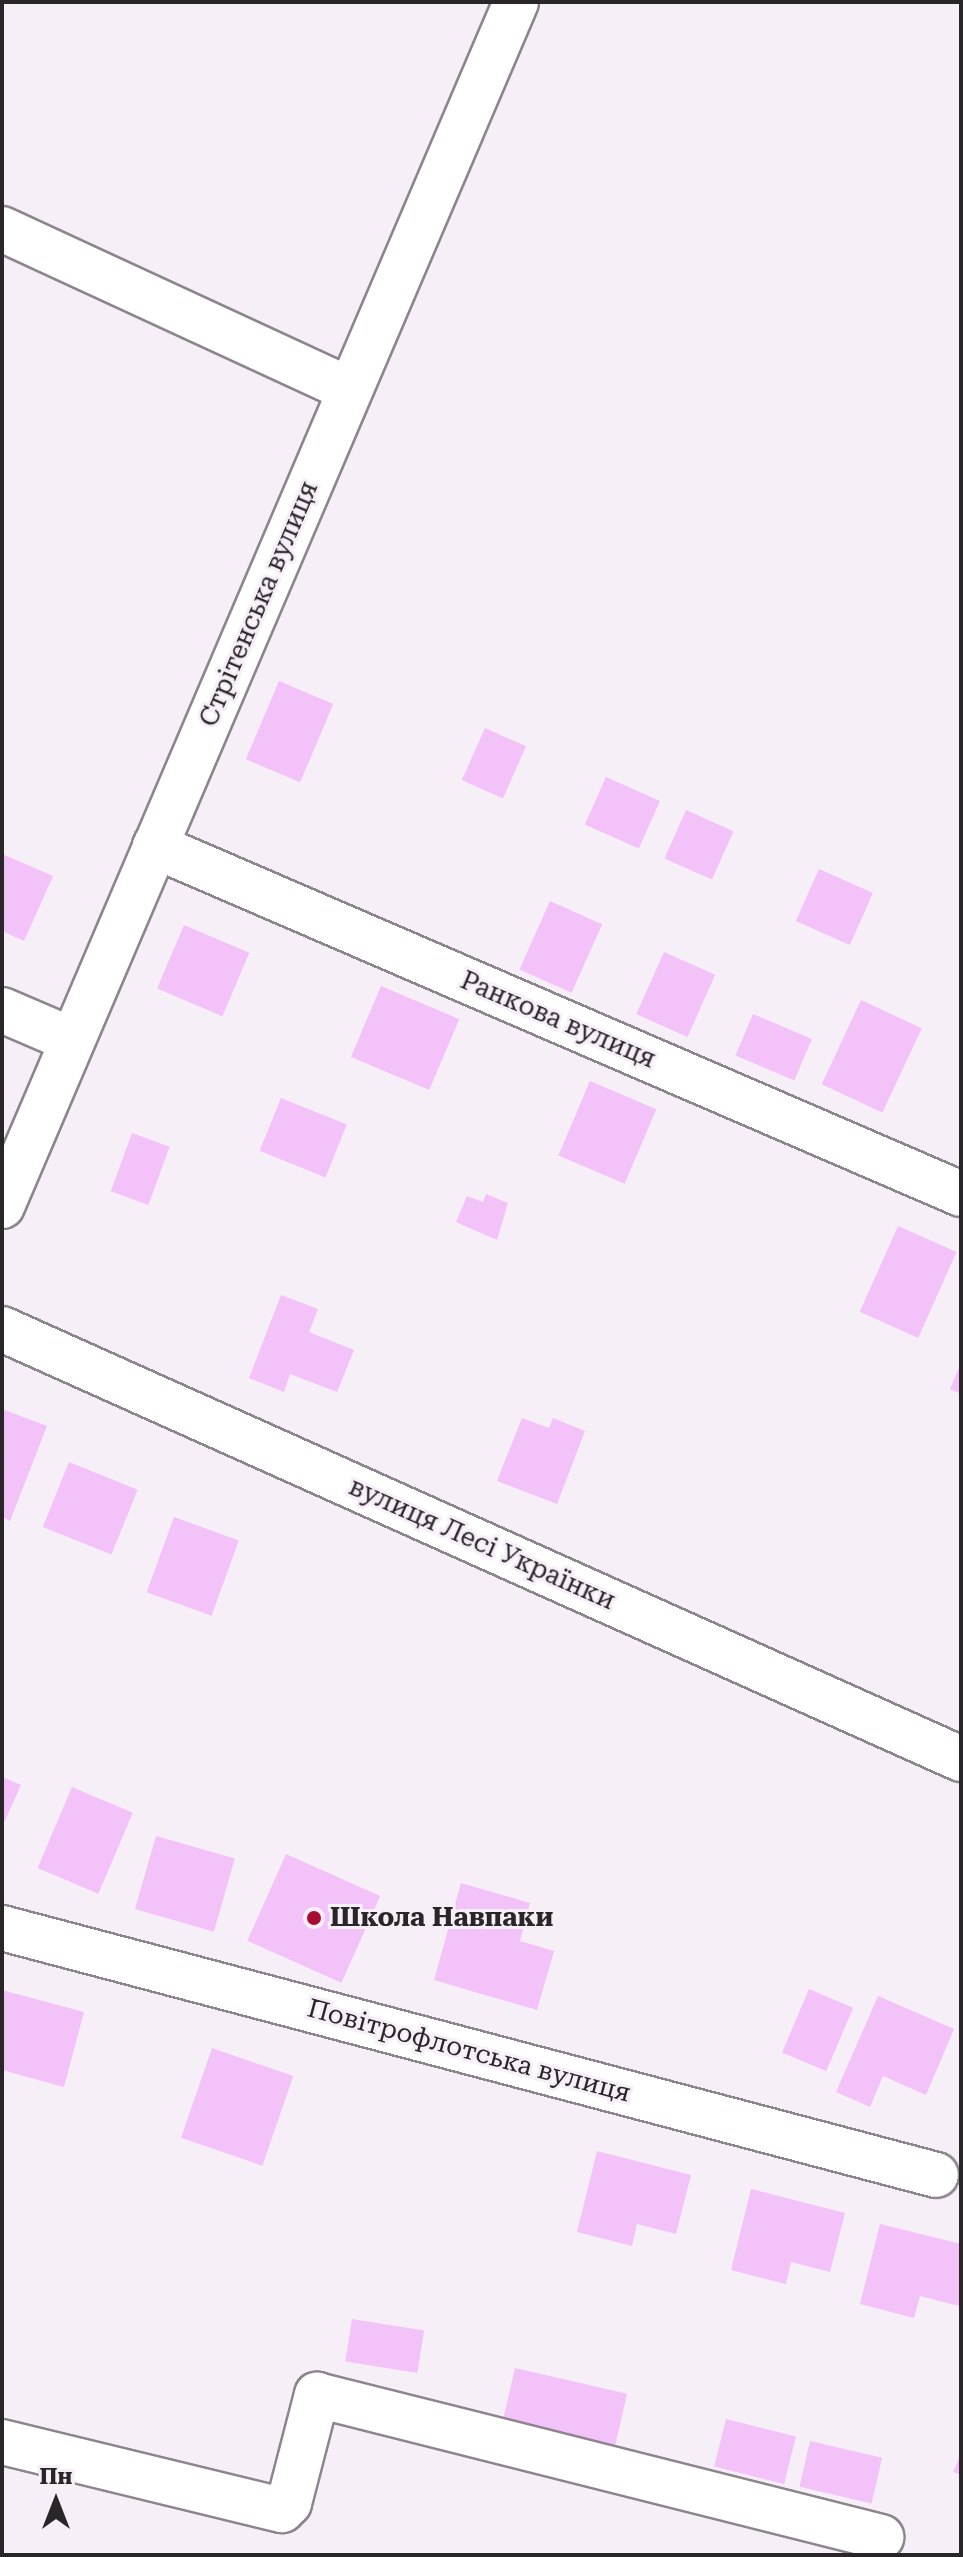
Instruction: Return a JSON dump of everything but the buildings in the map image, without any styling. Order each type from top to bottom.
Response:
[{"type":"street","name":"Стрітенська вулиця","points":[[2,1206],[516,2]]},
{"type":"street","points":[[2,229],[350,390]]},
{"type":"street","name":"Ранкова вулиця","points":[[155,846],[961,1194]]},
{"type":"street","points":[[2,1010],[72,1040]]},
{"type":"street","name":"вулиця Лесі Українки","points":[[2,1329],[961,1759]]},
{"type":"street","name":"Повітрофлотська вулиця","points":[[2,1928],[936,2175]]},
{"type":"street","points":[[2,2442],[282,2510],[289,2503],[317,2395],[881,2537]]},
{"type":"place","name":"Школа Навпаки","points":[[314,1918]]}]
